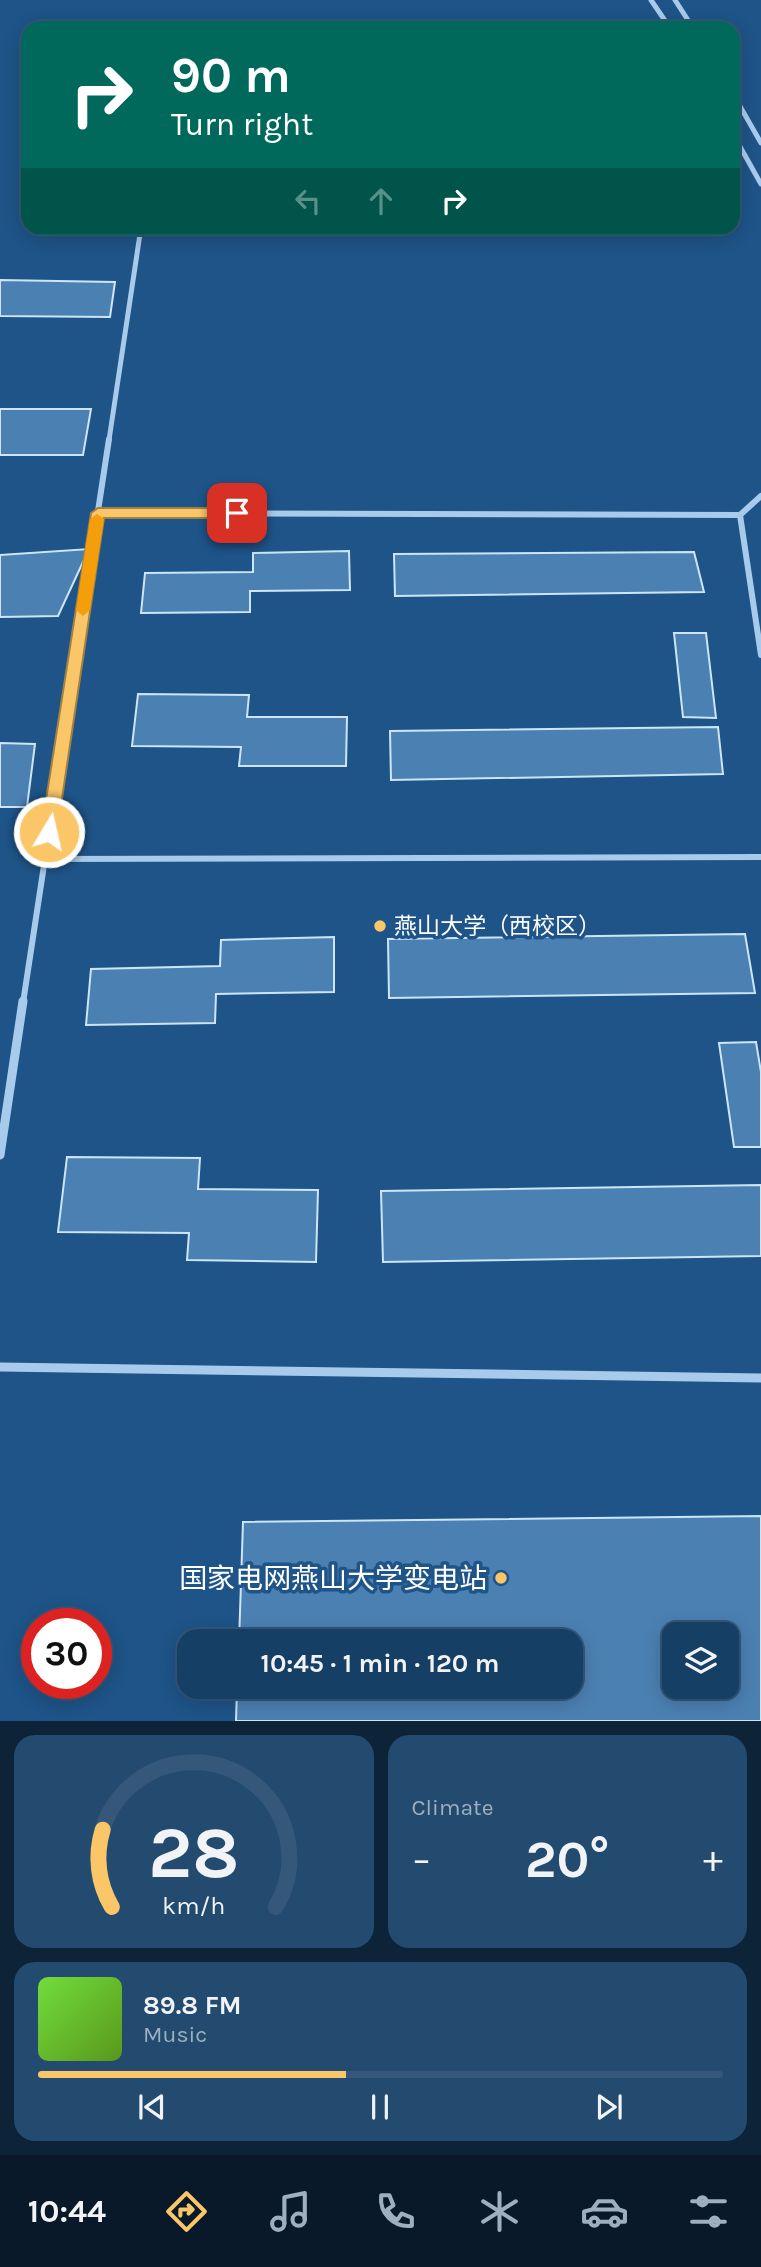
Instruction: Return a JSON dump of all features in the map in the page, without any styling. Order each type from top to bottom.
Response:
[{"type":"street","points":[[651,0],[665,21]]},
{"type":"street","points":[[675,0],[688,21]]},
{"type":"street","points":[[740,106],[761,144]]},
{"type":"street","points":[[740,146],[761,184]]},
{"type":"street","points":[[0,1155],[141,235]]},
{"type":"street","points":[[98,513],[740,515],[761,496]]},
{"type":"street","points":[[740,515],[761,655]]},
{"type":"street","points":[[45,859],[761,857]]},
{"type":"street","points":[[0,1367],[761,1378]]},
{"type":"building","points":[[0,280],[115,282],[110,317],[0,316]]},
{"type":"building","points":[[0,409],[91,409],[83,455],[0,455]]},
{"type":"building","points":[[89,549],[58,616],[0,617],[0,555]]},
{"type":"building","points":[[349,551],[350,590],[250,591],[250,612],[141,613],[145,573],[253,572],[253,553]]},
{"type":"building","points":[[694,552],[704,592],[395,596],[394,554]]},
{"type":"building","points":[[674,633],[706,633],[716,718],[683,717]]},
{"type":"building","points":[[138,694],[249,695],[247,717],[347,717],[346,766],[239,766],[241,747],[132,746]]},
{"type":"building","points":[[718,727],[723,774],[391,780],[390,731]]},
{"type":"building","points":[[0,743],[35,744],[27,807],[0,807]]},
{"type":"building","points":[[745,934],[755,993],[389,998],[388,939]]},
{"type":"building","points":[[334,937],[334,992],[216,994],[215,1023],[86,1025],[91,969],[220,966],[221,940]]},
{"type":"building","points":[[756,1042],[761,1072],[761,1147],[734,1147],[719,1043]]},
{"type":"building","points":[[67,1157],[200,1158],[198,1189],[318,1190],[316,1262],[187,1260],[189,1233],[58,1232]]},
{"type":"building","points":[[761,1185],[761,1256],[383,1262],[381,1191]]},
{"type":"building","name":"国家电网燕山大学变电站","points":[[761,1516],[761,1721],[236,1721],[237,1699],[583,1699],[583,1629],[239,1629],[243,1522]]},
{"type":"slow traffic","points":[[83,610],[97,519]]},
{"type":"place","name":"燕山大学（西校区）","points":[[380,926]]},
{"type":"place","name":"国家电网燕山大学变电站","points":[[501,1578]]},
{"type":"route","points":[[49,832],[98,513],[237,513]]}]
